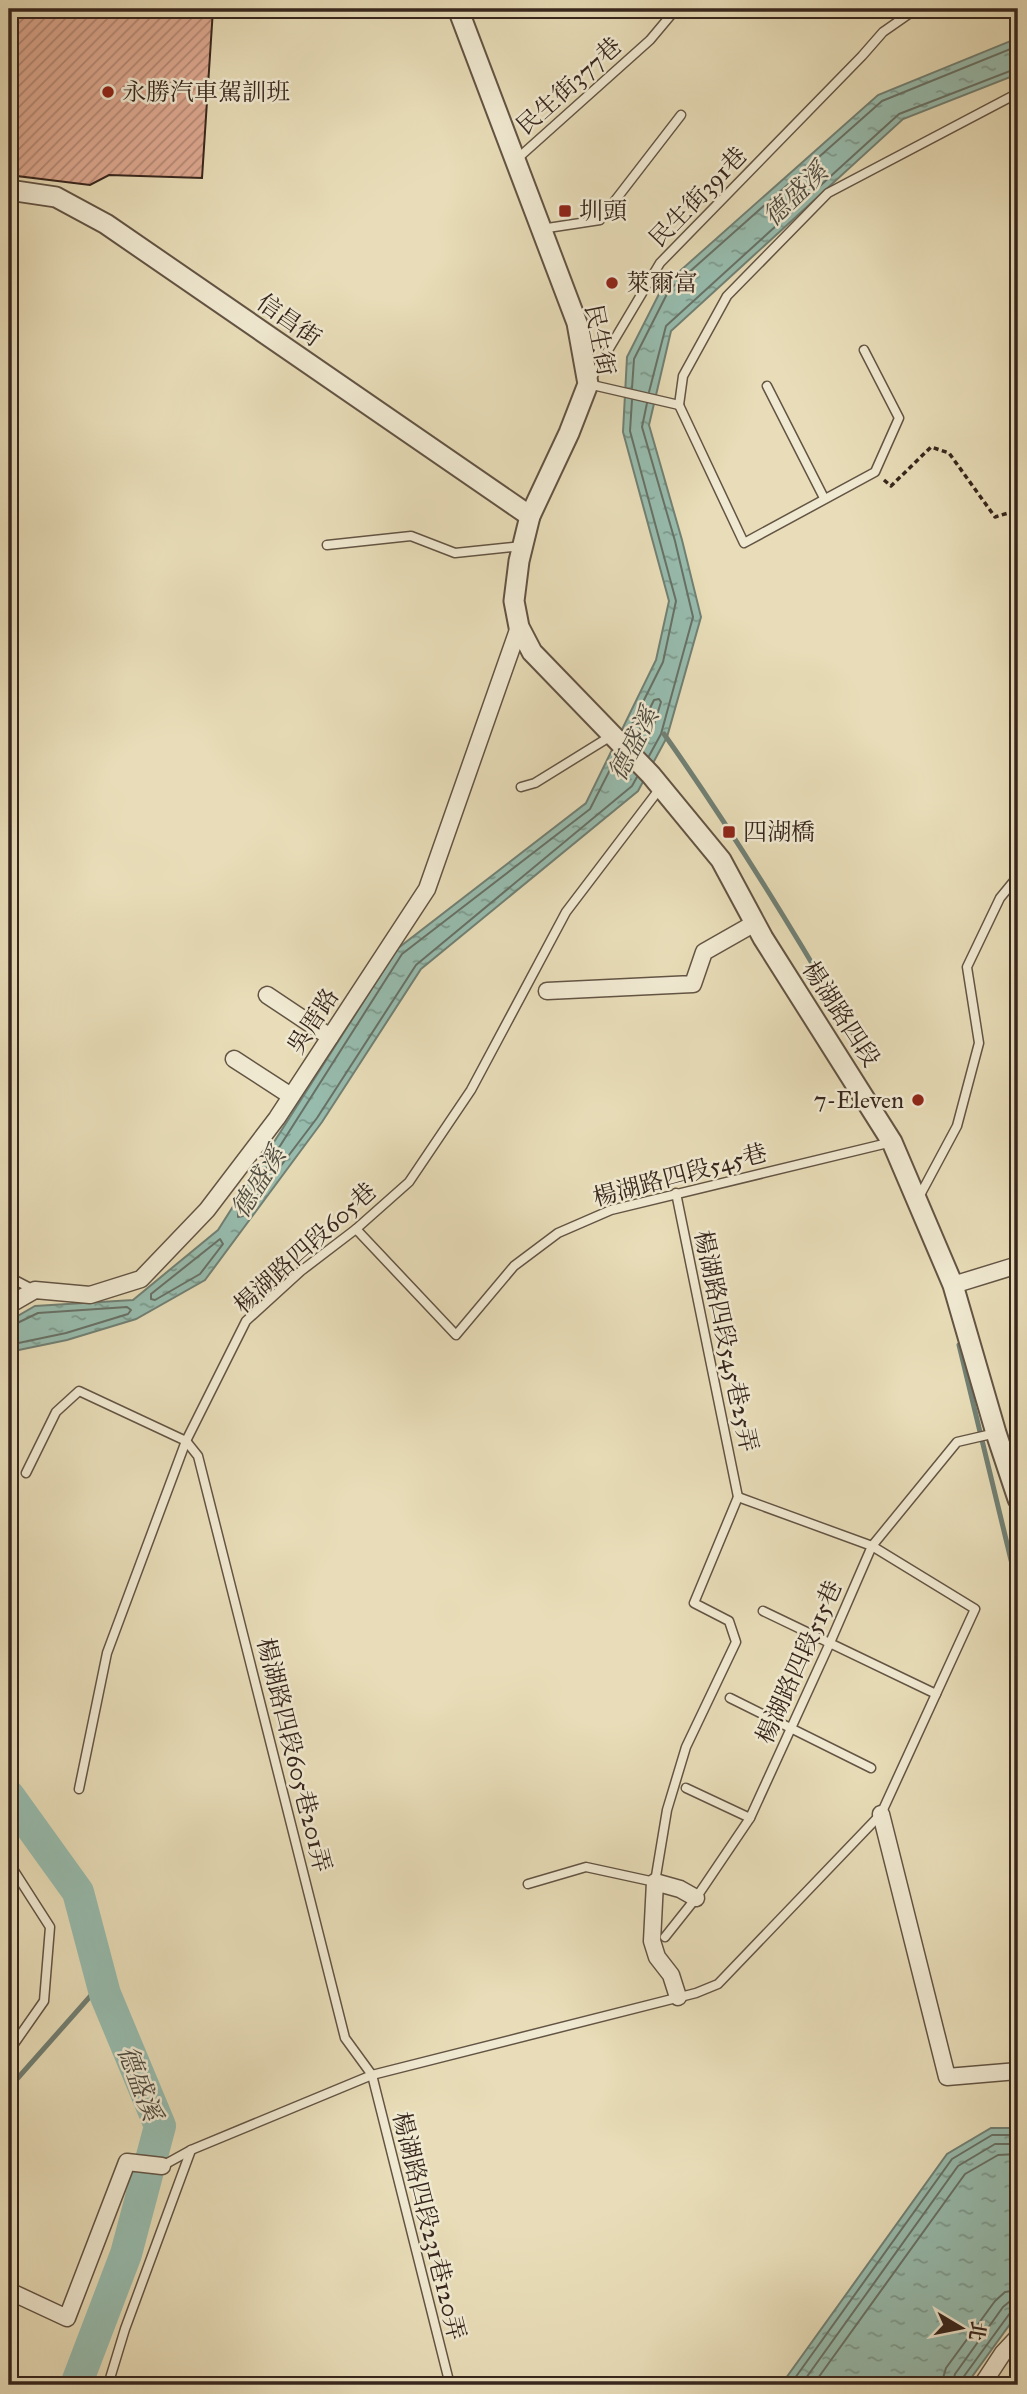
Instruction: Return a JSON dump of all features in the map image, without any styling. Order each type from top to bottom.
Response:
[{"type":"street","name":"民生街","points":[[458,9],[577,323],[588,384],[569,433],[530,516],[522,546],[514,601],[519,627],[532,652],[614,734]]},
{"type":"street","name":"信昌街","points":[[9,190],[56,197],[106,225],[530,516]]},
{"type":"street","name":"吳厝路","points":[[35,1290],[90,1295],[141,1279],[207,1210],[291,1096],[427,889],[519,627]]},
{"type":"street","points":[[614,734],[656,781]]},
{"type":"street","name":"楊湖路四段","points":[[656,781],[722,860],[755,923],[892,1142],[953,1285],[1018,1499]]},
{"type":"street","points":[[547,991],[693,984],[704,952],[755,923]]},
{"type":"street","points":[[267,995],[330,1037]]},
{"type":"street","points":[[234,1059],[291,1096]]},
{"type":"street","points":[[953,1285],[1018,1265]]},
{"type":"street","points":[[9,1305],[35,1290]]},
{"type":"street","points":[[881,1814],[947,2077],[1018,2071]]},
{"type":"street","points":[[678,1997],[671,1975],[657,1957],[652,1941],[655,1882],[680,1889],[696,1898]]},
{"type":"street","points":[[9,2291],[67,2318],[127,2162],[162,2165]]},
{"type":"street","points":[[982,2385],[1003,2353],[1018,2337]]},
{"type":"lane","name":"民生街377巷","points":[[515,160],[650,40],[676,9]]},
{"type":"lane","name":"民生街391巷","points":[[588,384],[660,263],[883,32],[916,9]]},
{"type":"lane","points":[[864,350],[899,418],[875,472],[744,543],[679,405],[683,376],[727,296],[828,193],[1018,93]]},
{"type":"lane","points":[[541,229],[600,220],[681,115]]},
{"type":"lane","points":[[588,384],[679,405]]},
{"type":"lane","points":[[767,386],[824,498]]},
{"type":"lane","points":[[327,545],[411,536],[455,553],[522,546]]},
{"type":"lane","points":[[521,788],[535,783],[614,734]]},
{"type":"lane","name":"楊湖路四段605巷","points":[[79,1789],[107,1653],[186,1441],[246,1321],[301,1271],[356,1229],[409,1182],[471,1090],[566,912],[656,781]]},
{"type":"lane","points":[[916,1202],[957,1126],[979,1042],[967,967],[1000,898],[1018,876]]},
{"type":"lane","name":"楊湖路四段545巷","points":[[356,1229],[456,1335],[514,1266],[558,1233],[611,1210],[892,1142]]},
{"type":"lane","name":"楊湖路四段545巷25弄","points":[[677,1193],[738,1497]]},
{"type":"lane","points":[[9,1277],[35,1290]]},
{"type":"lane","points":[[26,1473],[56,1412],[79,1391],[186,1441]]},
{"type":"lane","name":"楊湖路四段515巷","points":[[665,1937],[696,1898],[750,1818],[872,1546],[957,1442],[996,1433]]},
{"type":"lane","name":"楊湖路四段605巷201弄","points":[[186,1441],[198,1455],[345,2038],[372,2075]]},
{"type":"lane","points":[[162,2165],[191,2150],[372,2075],[678,1997],[718,1984],[881,1814],[975,1609],[872,1546],[738,1497],[694,1603],[729,1621],[736,1642],[686,1747],[667,1811],[655,1882],[586,1867],[528,1884]]},
{"type":"lane","points":[[763,1611],[936,1695]]},
{"type":"lane","points":[[730,1699],[871,1768]]},
{"type":"lane","points":[[686,1788],[750,1818]]},
{"type":"lane","points":[[9,1863],[50,1927],[44,2001],[9,2051]]},
{"type":"lane","name":"楊湖路四段231巷120弄","points":[[372,2075],[450,2385]]},
{"type":"lane","points":[[108,2385],[125,2329],[191,2150]]},
{"type":"path","points":[[875,472],[891,486],[931,447],[950,453],[995,517],[1018,510]]},
{"type":"water","points":[[1018,38],[1018,74],[903,119],[671,331],[649,425],[701,617],[667,737],[638,791],[421,969],[322,1122],[205,1280],[136,1319],[67,1340],[9,1352],[9,1321],[35,1306],[133,1300],[218,1230],[397,949],[586,803],[656,660],[669,601],[623,432],[627,357],[663,286],[878,95]]},
{"type":"water","points":[[991,2128],[1018,2128],[1018,2313],[966,2385],[781,2385],[947,2154]]},
{"type":"building","name":"永勝汽車駕訓班","points":[[9,9],[213,9],[202,178],[109,175],[90,185],[9,175]]},
{"type":"waterway","points":[[664,734],[768,891],[865,1054]]},
{"type":"waterway","points":[[959,1345],[1018,1589]]},
{"type":"waterway","name":"德盛溪","points":[[9,1796],[78,1892],[105,1994],[160,2126],[126,2254],[76,2385]]},
{"type":"waterway","points":[[9,2088],[102,1983]]},
{"type":"place","name":"永勝汽車駕訓班","points":[[108,92]]},
{"type":"place","name":"圳頭","points":[[565,211]]},
{"type":"place","name":"萊爾富","points":[[612,283]]},
{"type":"place","name":"四湖橋","points":[[729,832]]},
{"type":"place","name":"7-Eleven","points":[[918,1100]]}]
